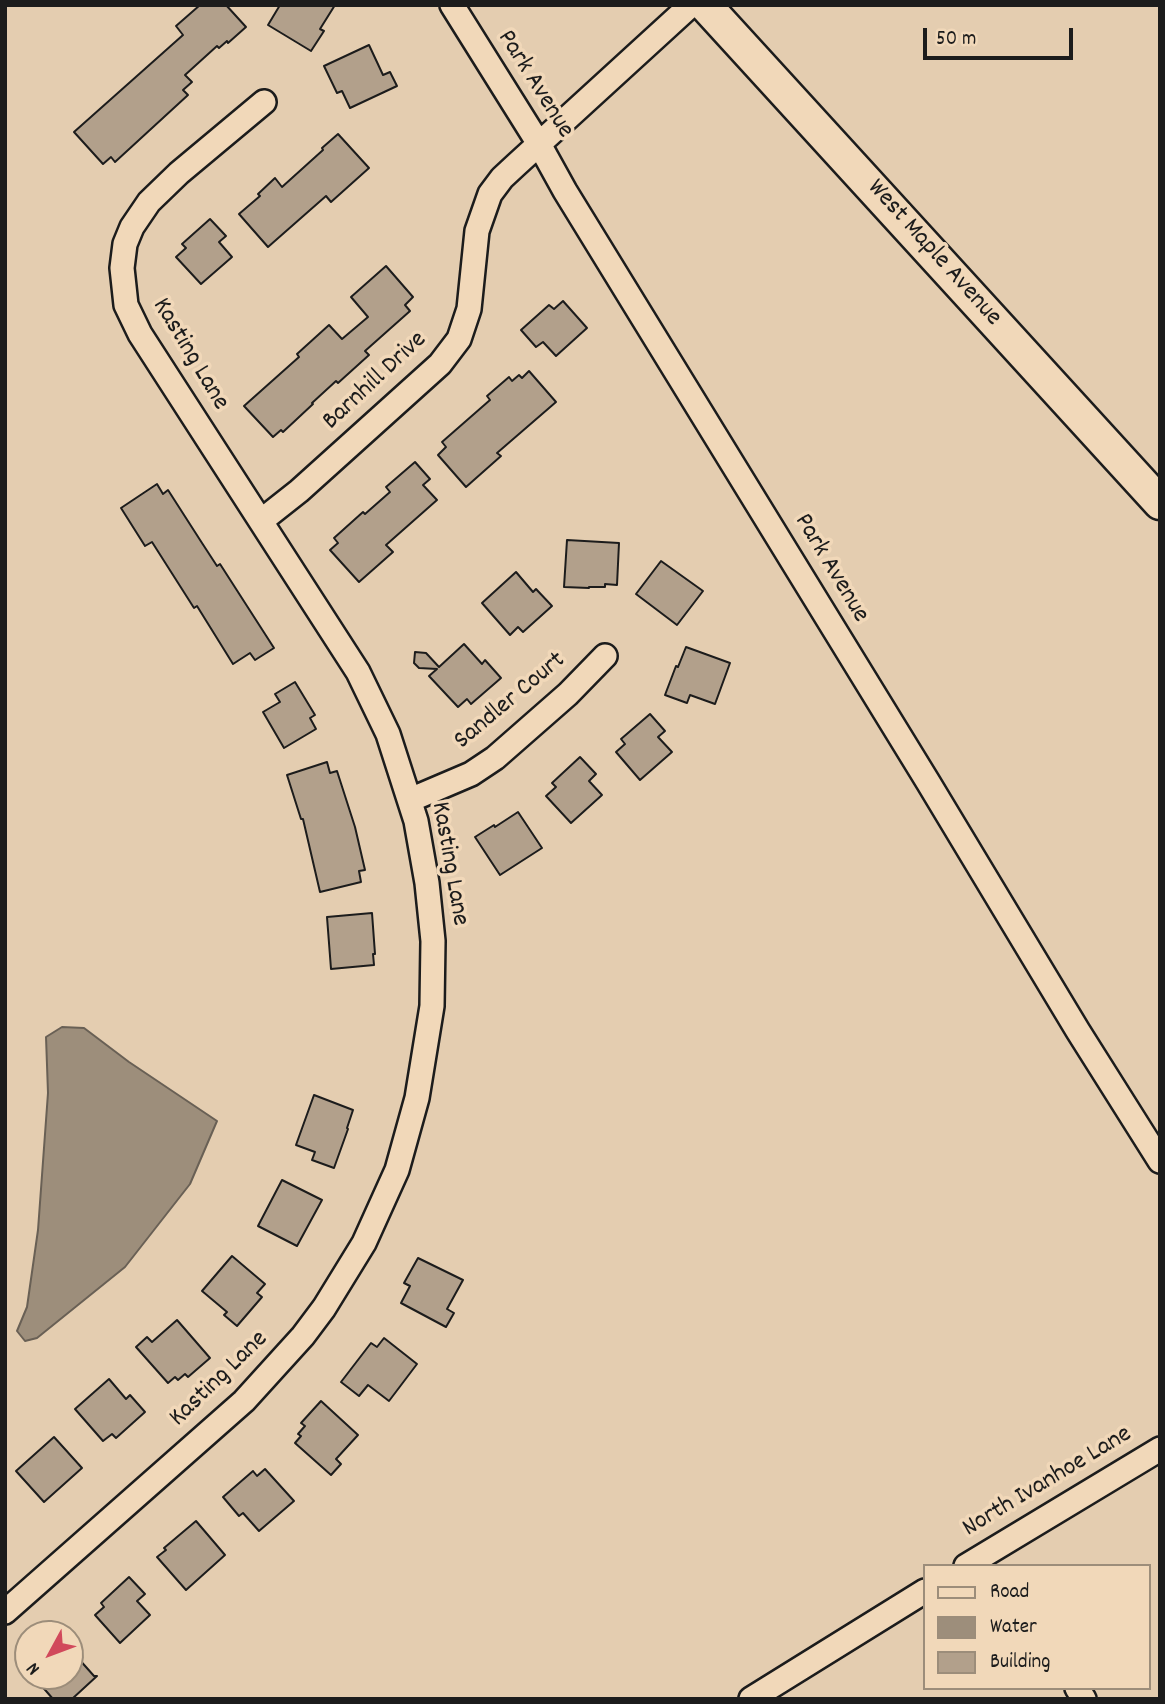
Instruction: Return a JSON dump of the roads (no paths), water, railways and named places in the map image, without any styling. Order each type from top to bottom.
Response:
[{"type":"main road","name":"West Maple Avenue","points":[[705,5],[1160,503]]},
{"type":"street","name":"Park Avenue","points":[[452,5],[1160,1161]]},
{"type":"street","name":"Barnhill Drive","points":[[261,521],[299,491],[440,364],[459,339],[469,309],[477,231],[490,194],[502,178],[691,5]]},
{"type":"street","name":"Kasting Lane","points":[[5,1612],[243,1401],[303,1336],[324,1308],[363,1243],[397,1170],[417,1098],[432,1006],[433,941],[427,883],[416,825],[388,734],[358,672],[140,334],[126,305],[122,268],[125,244],[132,226],[149,202],[179,173],[264,102]]},
{"type":"street","name":"Sandler Court","points":[[410,800],[471,774],[495,758],[568,694],[606,656]]},
{"type":"street","name":"North Ivanhoe Lane","points":[[974,1564],[994,1559],[1160,1449]]},
{"type":"street","points":[[751,1699],[923,1592]]},
{"type":"water","points":[[62,1027],[84,1028],[217,1121],[190,1184],[125,1267],[37,1338],[25,1341],[17,1331],[27,1307],[38,1230],[48,1093],[46,1037]]}]
